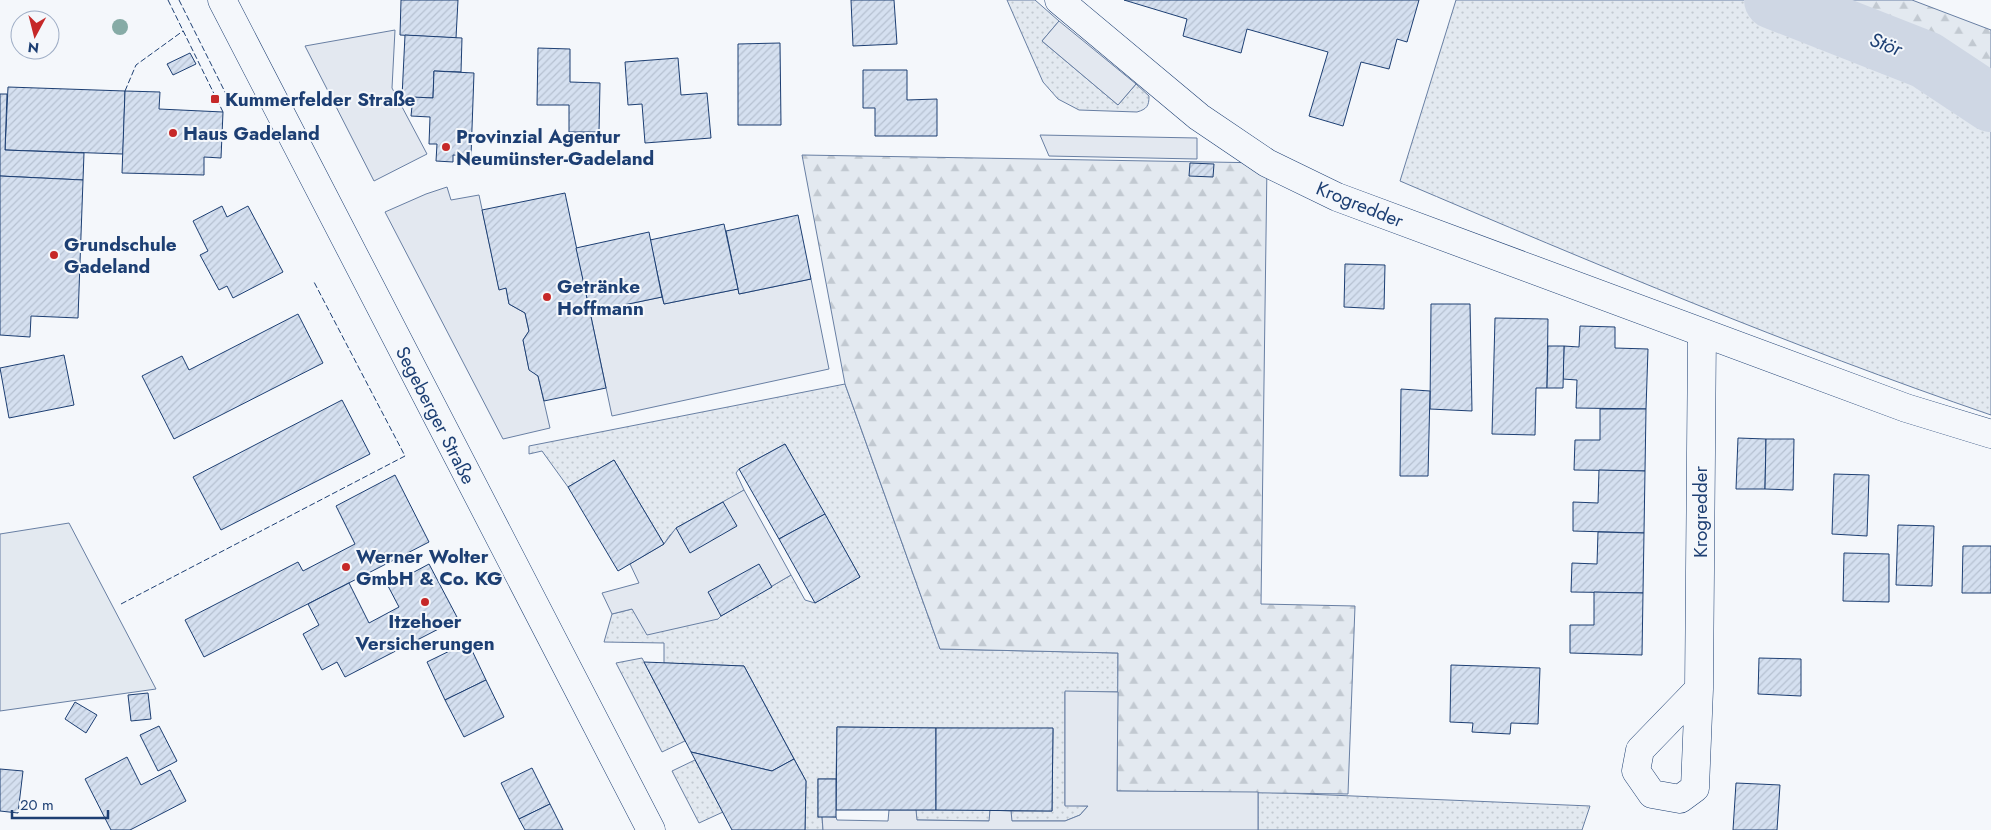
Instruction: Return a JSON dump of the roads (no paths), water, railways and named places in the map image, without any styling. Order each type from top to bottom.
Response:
[{"type":"street","name":"Segeberger Straße","points":[[222,0],[651,830]]},
{"type":"street","name":"Krogredder","points":[[1059,0],[1199,117],[1267,163],[1337,197],[1702,334],[1906,408],[1991,434]]},
{"type":"street","name":"Krogredder","points":[[1699,689],[1702,334]]},
{"type":"waterway","name":"Stör","points":[[1773,0],[1926,60],[1991,103]]},
{"type":"place","name":"Kummerfelder Straße","points":[[215,99]]},
{"type":"place","name":"Haus Gadeland","points":[[173,133]]},
{"type":"place","name":"Provinzial Agentur Neumünster-Gadeland","points":[[446,147]]},
{"type":"place","name":"Grundschule Gadeland","points":[[54,255]]},
{"type":"place","name":"Getränke Hoffmann","points":[[547,297]]},
{"type":"place","name":"Werner Wolter GmbH & Co. KG","points":[[346,567]]},
{"type":"place","name":"Itzehoer Versicherungen","points":[[425,602]]}]
